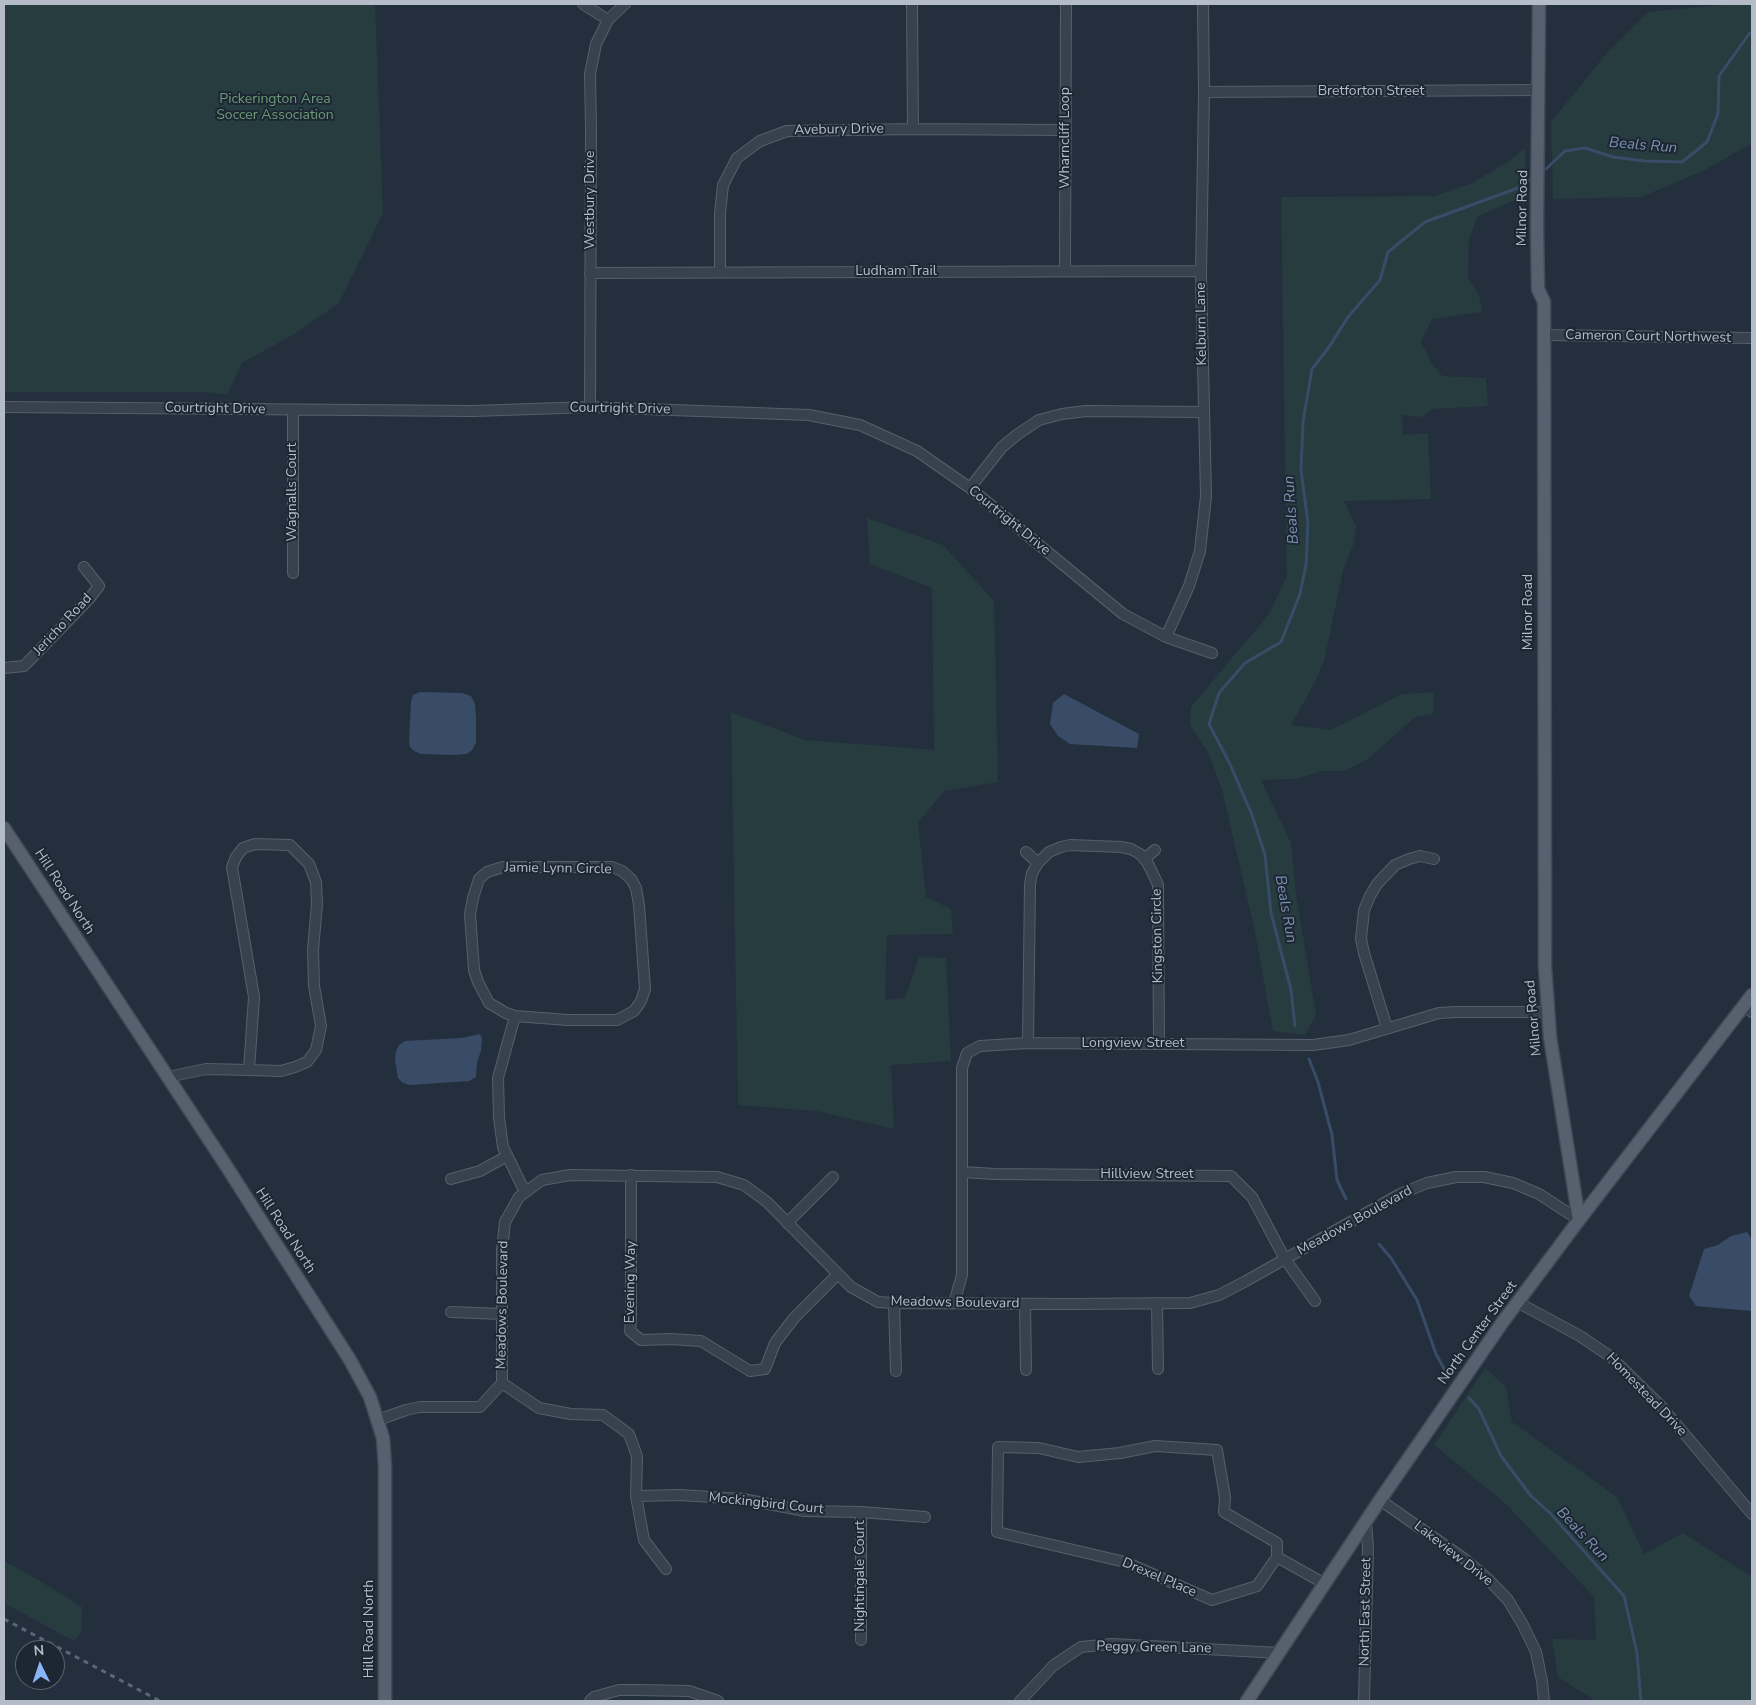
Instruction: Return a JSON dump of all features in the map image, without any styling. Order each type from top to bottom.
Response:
[{"type":"main road","name":"Milnor Road","points":[[1539,4],[1538,289],[1544,302],[1545,967],[1547,1012],[1558,1094],[1579,1220]]},
{"type":"main road","name":"Hill Road North","points":[[4,828],[350,1360],[370,1397],[383,1438],[385,1466],[385,1701]]},
{"type":"main road","name":"North Center Street","points":[[1247,1701],[1380,1500],[1517,1302],[1579,1220],[1750,1004]]},
{"type":"street","points":[[582,4],[608,20]]},
{"type":"street","name":"Westbury Drive","points":[[590,407],[590,74],[596,44],[608,20],[624,4]]},
{"type":"street","points":[[912,4],[913,129]]},
{"type":"street","name":"Wharncliff Loop","points":[[1065,271],[1066,4]]},
{"type":"street","name":"Kelburn Lane","points":[[1166,637],[1189,586],[1200,551],[1206,496],[1201,271],[1204,92],[1203,4]]},
{"type":"street","name":"Bretforton Street","points":[[1204,92],[1538,90]]},
{"type":"street","name":"Avebury Drive","points":[[720,272],[720,213],[723,185],[738,158],[760,141],[787,131],[913,129],[1066,130]]},
{"type":"street","name":"Ludham Trail","points":[[590,273],[1201,271]]},
{"type":"street","name":"Cameron Court Northwest","points":[[1544,335],[1752,338]]},
{"type":"street","name":"Courtright Drive","points":[[4,406],[473,411],[590,407],[809,415],[860,426],[917,451],[970,488],[1123,614],[1166,637],[1212,653]]},
{"type":"street","name":"Wagnalls Court","points":[[292,573],[293,410]]},
{"type":"street","points":[[970,488],[1002,447],[1039,420],[1062,414],[1086,411],[1204,412]]},
{"type":"street","name":"Jericho Road","points":[[4,668],[24,666],[89,599],[99,586],[84,567]]},
{"type":"street","points":[[168,1078],[206,1069],[249,1070],[281,1070],[307,1062],[316,1050],[321,1026],[314,986],[313,950],[317,904],[316,882],[309,864],[290,845],[255,844],[243,848],[236,857],[232,867],[254,997],[249,1070]]},
{"type":"street","points":[[1028,1043],[1030,884],[1032,873],[1038,863],[1049,852],[1070,845],[1121,847],[1131,849],[1140,854],[1144,859],[1155,850]]},
{"type":"street","points":[[1026,852],[1038,863]]},
{"type":"street","points":[[1387,1028],[1361,940],[1364,910],[1377,884],[1395,865],[1420,856],[1434,858]]},
{"type":"street","name":"Kingston Circle","points":[[1144,859],[1158,885],[1159,1044]]},
{"type":"street","name":"Jamie Lynn Circle","points":[[503,867],[612,868],[622,871],[631,879],[636,888],[639,905],[645,989],[641,1001],[634,1011],[617,1020],[568,1020],[515,1016],[489,1003],[474,970],[470,914],[472,898],[479,879],[487,872],[503,867]]},
{"type":"street","name":"Longview Street","points":[[954,1303],[962,1275],[962,1068],[967,1053],[980,1046],[1028,1043],[1313,1045],[1349,1040],[1420,1018],[1457,1012],[1547,1012]]},
{"type":"street","points":[[515,1016],[498,1078],[500,1128],[503,1147],[525,1192]]},
{"type":"street","points":[[451,1179],[480,1171],[507,1156]]},
{"type":"street","name":"Hillview Street","points":[[962,1172],[995,1174],[1231,1176],[1252,1197],[1285,1259],[1315,1301]]},
{"type":"street","name":"Meadows Boulevard","points":[[378,1420],[420,1407],[480,1407],[502,1383],[502,1250],[505,1222],[519,1197],[525,1192],[542,1180],[570,1175],[717,1176],[744,1185],[767,1202],[851,1287],[878,1302],[894,1303],[1190,1303],[1220,1295],[1400,1194],[1427,1182],[1456,1177],[1484,1177],[1512,1183],[1539,1194],[1579,1220]]},
{"type":"street","name":"Evening Way","points":[[631,1175],[630,1332],[641,1340],[672,1339],[701,1342],[750,1371],[765,1369],[775,1343],[794,1318],[838,1274]]},
{"type":"street","points":[[787,1222],[833,1177]]},
{"type":"street","name":"Homestead Drive","points":[[1517,1302],[1580,1336],[1611,1357],[1661,1406],[1752,1514]]},
{"type":"street","points":[[894,1303],[896,1371]]},
{"type":"street","points":[[1157,1303],[1158,1369]]},
{"type":"street","points":[[1025,1304],[1026,1370]]},
{"type":"street","points":[[451,1312],[502,1314]]},
{"type":"street","points":[[502,1383],[539,1408],[571,1414],[603,1415],[629,1434],[637,1456],[636,1496],[644,1540],[666,1569]]},
{"type":"street","name":"Drexel Place","points":[[1155,1446],[1217,1450],[1225,1497],[1224,1512],[1277,1543],[1277,1557],[1257,1586],[1212,1600],[1125,1562],[997,1532],[998,1447],[1039,1448],[1078,1457],[1120,1453],[1155,1446]]},
{"type":"street","name":"Mockingbird Court","points":[[636,1496],[679,1495],[743,1499],[804,1511],[861,1512],[925,1517]]},
{"type":"street","name":"Lakeview Drive","points":[[1380,1500],[1466,1560],[1508,1600],[1536,1652],[1544,1701]]},
{"type":"street","name":"Nightingale Court","points":[[861,1512],[861,1640]]},
{"type":"street","name":"North East Street","points":[[1364,1701],[1368,1548],[1366,1522]]},
{"type":"street","points":[[1277,1557],[1325,1584]]},
{"type":"street","name":"Peggy Green Lane","points":[[1020,1701],[1054,1665],[1081,1648],[1112,1644],[1280,1653]]},
{"type":"street","points":[[590,1701],[594,1697],[619,1690],[645,1690],[689,1691],[718,1701]]},
{"type":"green space","name":"Pickerington Area Soccer Association","points":[[4,4],[375,4],[383,213],[339,303],[291,336],[242,363],[227,395],[206,392],[4,392]]},
{"type":"green space","points":[[1731,4],[1752,4],[1752,143],[1705,170],[1641,197],[1553,199],[1551,122],[1606,54],[1648,12]]},
{"type":"green space","points":[[1525,148],[1526,195],[1477,217],[1469,240],[1468,278],[1479,295],[1482,312],[1432,319],[1421,342],[1431,362],[1442,376],[1486,378],[1488,406],[1432,409],[1421,417],[1402,415],[1403,435],[1428,433],[1431,499],[1344,501],[1356,526],[1354,543],[1343,571],[1324,661],[1315,682],[1291,725],[1331,730],[1402,694],[1434,692],[1433,714],[1415,717],[1368,759],[1344,771],[1322,771],[1296,779],[1261,780],[1291,843],[1296,894],[1316,1015],[1305,1035],[1273,1031],[1254,927],[1222,790],[1208,752],[1190,725],[1191,707],[1269,614],[1287,576],[1281,197],[1435,196],[1472,183],[1506,163]]},
{"type":"green space","points":[[867,518],[943,545],[994,601],[998,782],[944,791],[918,823],[926,897],[951,909],[953,934],[887,935],[885,1000],[905,998],[919,957],[946,958],[951,1061],[891,1065],[894,1129],[817,1111],[738,1105],[731,712],[805,740],[934,750],[932,588],[870,564]]},
{"type":"green space","points":[[1485,1368],[1506,1387],[1512,1422],[1617,1497],[1644,1554],[1683,1533],[1752,1577],[1752,1701],[1593,1701],[1593,1699],[1558,1677],[1552,1639],[1596,1640],[1594,1597],[1505,1503],[1434,1445]]},
{"type":"green space","points":[[4,1561],[82,1607],[81,1632],[74,1641],[4,1603]]},
{"type":"water","points":[[420,692],[462,693],[471,696],[475,704],[476,719],[476,743],[472,750],[467,754],[421,754],[410,747],[411,702],[413,695]]},
{"type":"water","points":[[1064,694],[1139,734],[1137,748],[1070,744],[1058,736],[1050,724],[1053,703]]},
{"type":"water","points":[[480,1034],[482,1039],[481,1051],[477,1062],[476,1077],[469,1081],[410,1085],[403,1083],[398,1078],[395,1060],[396,1051],[399,1045],[405,1041],[462,1038]]},
{"type":"water","points":[[1747,1232],[1752,1240],[1752,1311],[1696,1306],[1689,1296],[1704,1249],[1718,1245],[1731,1236]]},
{"type":"waterway","name":"Beals Run","points":[[1546,169],[1565,151],[1585,148],[1613,157],[1645,161],[1682,162],[1707,142],[1718,114],[1719,76],[1749,34],[1752,33]]},
{"type":"waterway","name":"Beals Run","points":[[1295,1026],[1291,990],[1271,913],[1265,855],[1252,815],[1230,764],[1209,724],[1219,693],[1245,663],[1281,642],[1300,594],[1306,565],[1308,523],[1301,470],[1303,422],[1312,369],[1348,317],[1380,280],[1388,252],[1425,222],[1518,188],[1532,178]]},
{"type":"waterway","name":"Beals Run","points":[[1309,1059],[1318,1082],[1332,1135],[1337,1180],[1346,1199]]},
{"type":"waterway","name":"Beals Run","points":[[1379,1244],[1391,1258],[1417,1300],[1436,1354],[1446,1372]]},
{"type":"waterway","name":"Beals Run","points":[[1469,1398],[1479,1409],[1501,1456],[1531,1496],[1550,1513],[1624,1596],[1637,1653],[1641,1701]]},
{"type":"railway","points":[[4,1619],[160,1701]]}]
